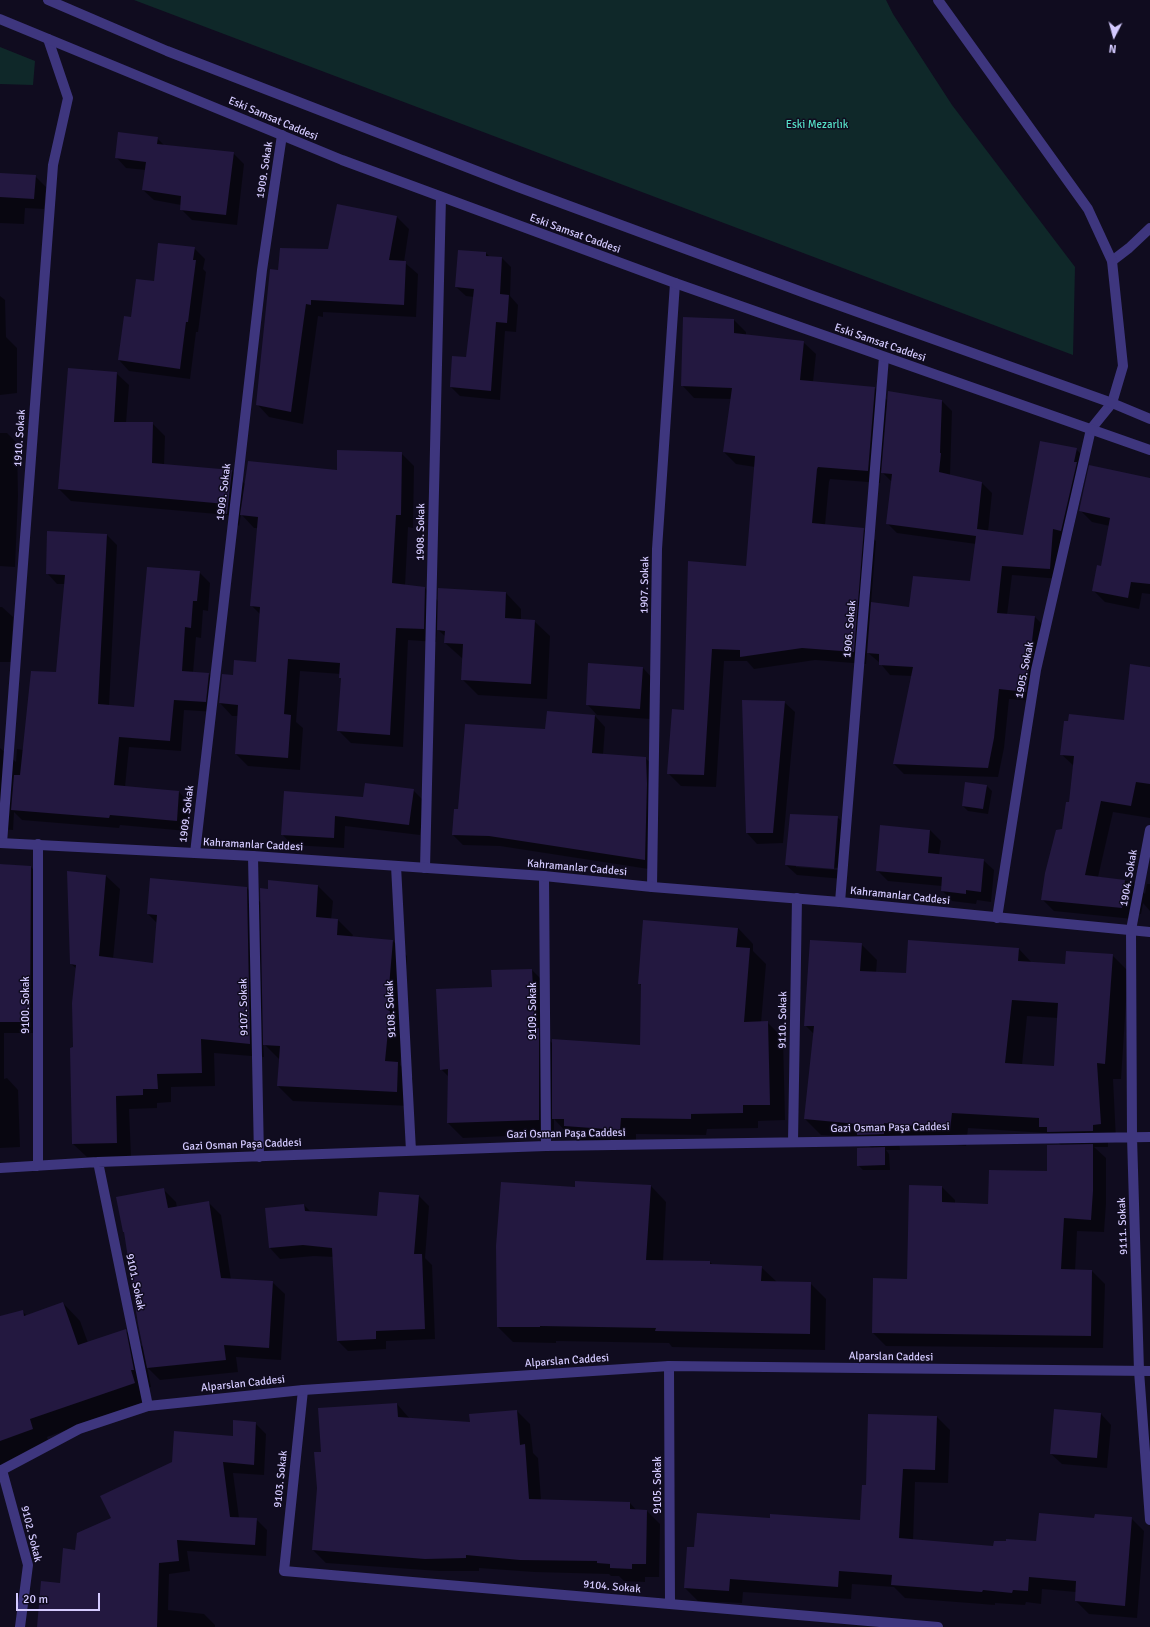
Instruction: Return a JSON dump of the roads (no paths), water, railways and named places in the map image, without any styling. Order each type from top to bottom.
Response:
[{"type":"street","name":"Eski Samsat Caddesi","points":[[48,0],[167,51],[518,187],[813,296],[1112,403],[1150,419]]},
{"type":"street","points":[[938,0],[1088,209],[1112,260],[1123,366],[1112,403],[1091,429]]},
{"type":"street","name":"Eski Samsat Caddesi","points":[[0,19],[342,160],[675,283],[1150,450]]},
{"type":"street","name":"1910. Sokak","points":[[1,843],[52,165],[68,98],[48,39]]},
{"type":"street","name":"1909. Sokak","points":[[195,853],[262,270],[282,135]]},
{"type":"street","name":"1908. Sokak","points":[[425,868],[441,197]]},
{"type":"street","points":[[1112,260],[1129,248],[1150,228]]},
{"type":"street","name":"1907. Sokak","points":[[652,887],[658,549],[675,283]]},
{"type":"street","name":"1906. Sokak","points":[[840,902],[884,357]]},
{"type":"street","name":"1905. Sokak","points":[[997,918],[1036,670],[1091,429]]},
{"type":"street","name":"1904. Sokak","points":[[1131,930],[1150,830]]},
{"type":"street","name":"Kahramanlar Caddesi","points":[[1,843],[253,856],[544,876],[652,887],[797,898],[1150,932]]},
{"type":"street","name":"9100. Sokak","points":[[38,844],[38,1166]]},
{"type":"street","name":"9107. Sokak","points":[[253,856],[259,1157]]},
{"type":"street","name":"9108. Sokak","points":[[396,866],[411,1151]]},
{"type":"street","name":"9109. Sokak","points":[[544,876],[546,1146]]},
{"type":"street","name":"9110. Sokak","points":[[793,1142],[797,898]]},
{"type":"street","name":"9111. Sokak","points":[[1131,930],[1132,1137],[1139,1371],[1150,1520]]},
{"type":"street","name":"Gazi Osman Paşa Caddesi","points":[[0,1168],[98,1162],[546,1146],[1150,1137]]},
{"type":"street","name":"9101. Sokak","points":[[98,1162],[148,1406]]},
{"type":"street","name":"Alparslan Caddesi","points":[[1,1471],[79,1429],[148,1406],[303,1390],[669,1366],[1150,1371]]},
{"type":"street","name":"9105. Sokak","points":[[669,1366],[670,1604]]},
{"type":"street","name":"9103. Sokak","points":[[284,1571],[303,1390]]},
{"type":"street","name":"9102. Sokak","points":[[1,1471],[28,1565],[20,1627]]},
{"type":"street","name":"9104. Sokak","points":[[284,1571],[938,1627]]},
{"type":"park label","name":"Eski Mezarlık","points":[[817,125]]}]
